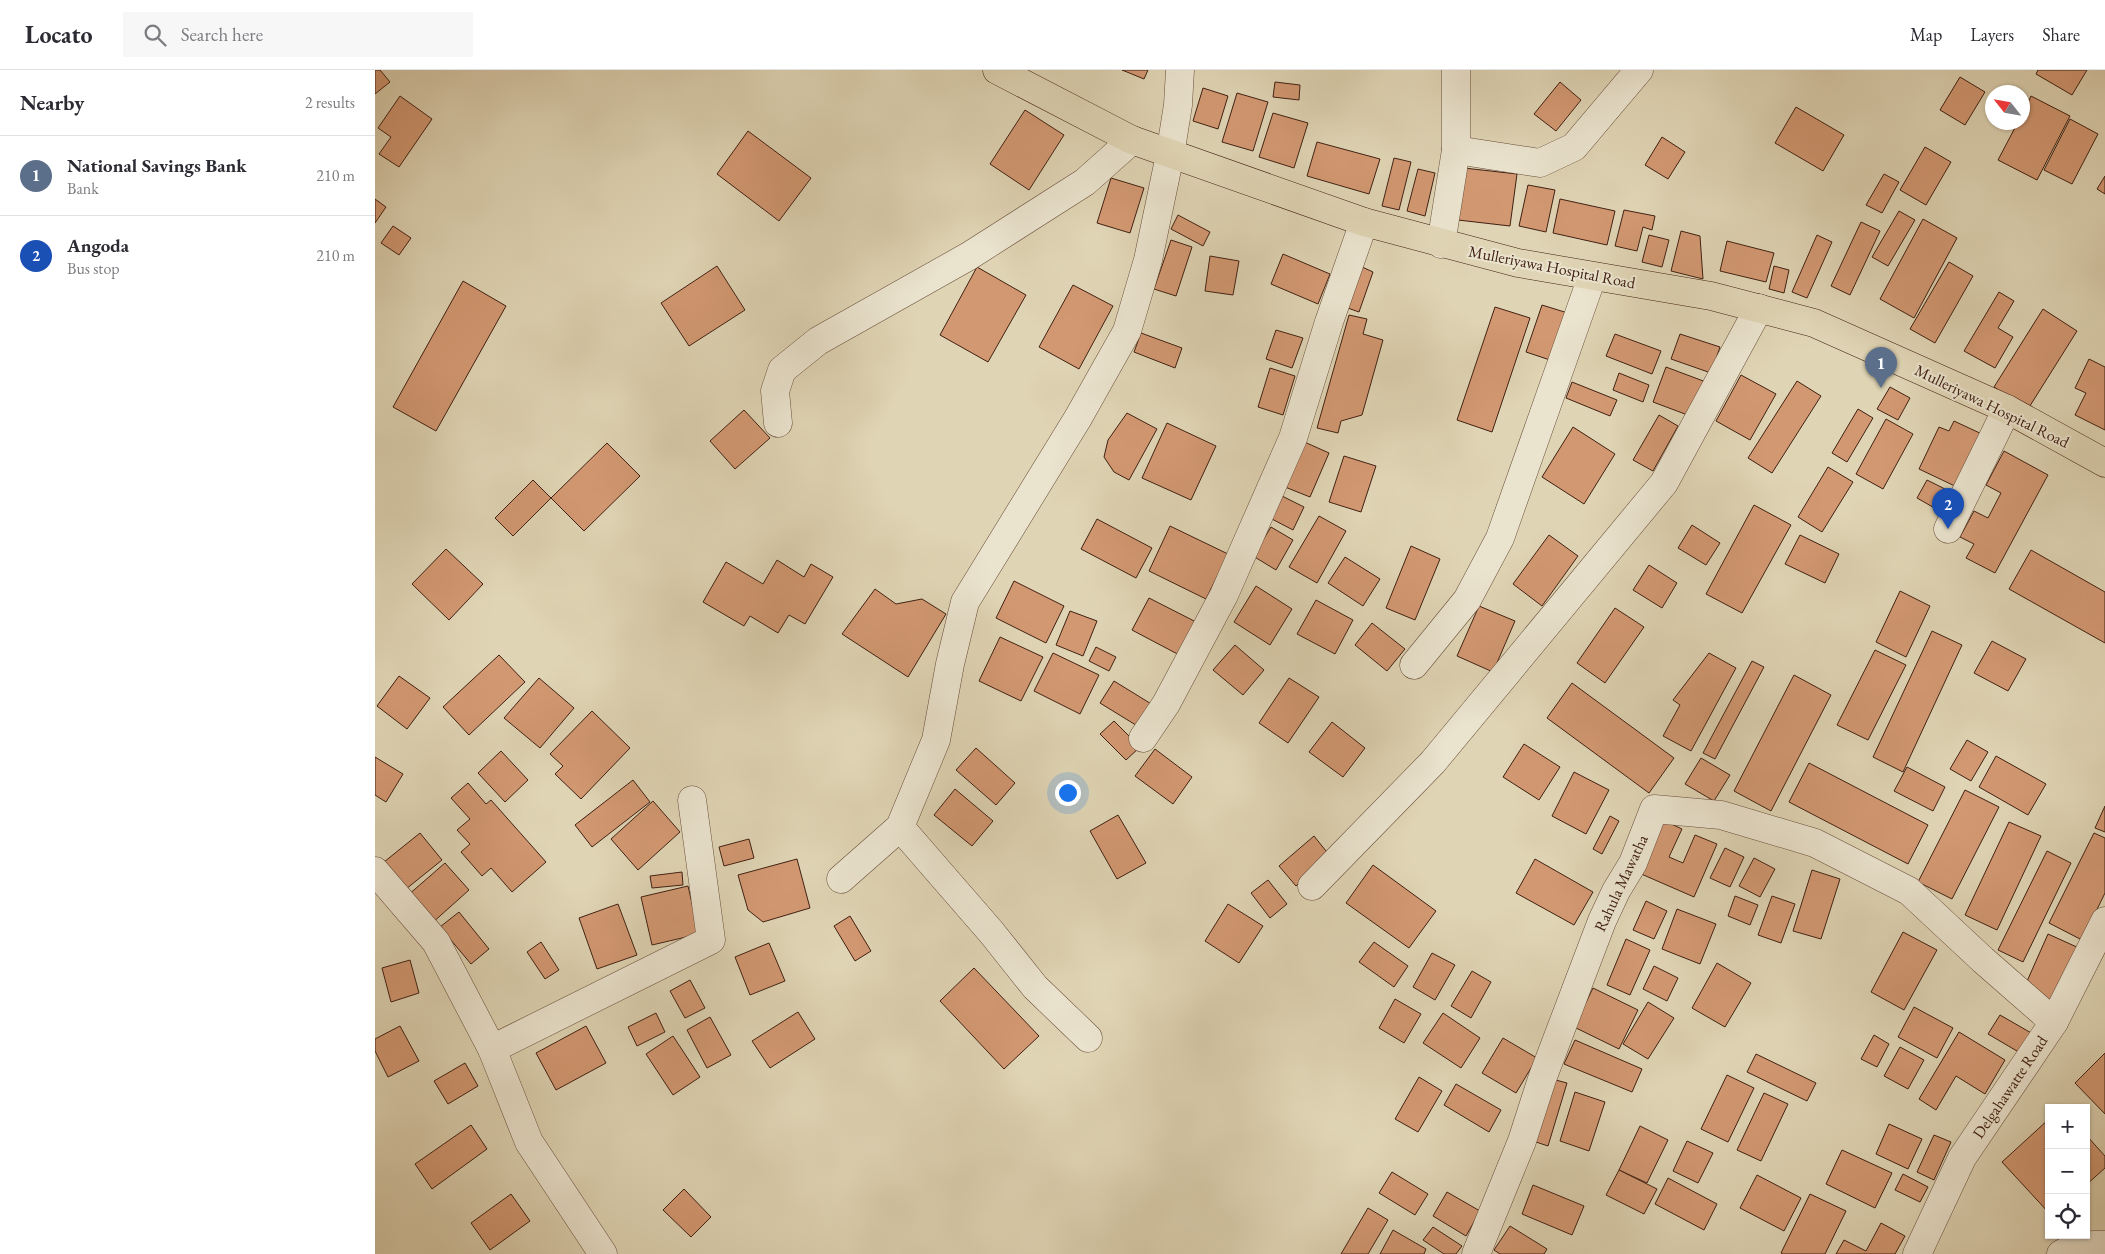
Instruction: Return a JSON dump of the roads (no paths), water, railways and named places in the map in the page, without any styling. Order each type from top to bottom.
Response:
[{"type":"main road","name":"Mulleriyawa Hospital Road","points":[[997,70],[1131,140],[1364,222],[1518,263],[1711,296],[1814,323],[2007,410],[2105,463]]},
{"type":"street","points":[[841,879],[900,827],[936,740],[950,664],[965,602],[1078,418],[1127,331],[1148,260],[1170,155],[1178,105],[1180,70]]},
{"type":"street","points":[[1441,244],[1456,150],[1456,70]]},
{"type":"street","points":[[1456,150],[1540,162],[1574,148],[1639,70]]},
{"type":"street","points":[[777,423],[775,391],[782,370],[818,341],[969,256],[1085,182],[1131,140]]},
{"type":"street","points":[[1143,738],[1166,704],[1223,595],[1293,438],[1329,322],[1364,222]]},
{"type":"street","points":[[1413,665],[1467,600],[1500,538],[1592,276]]},
{"type":"street","points":[[1312,886],[1433,762],[1664,483],[1759,308]]},
{"type":"street","points":[[1948,529],[2007,410]]},
{"type":"street","points":[[492,1049],[711,940],[692,800]]},
{"type":"street","name":"Rahula Mawatha","points":[[1476,1254],[1522,1141],[1542,1079],[1602,921],[1633,863],[1654,809],[1721,815],[1815,843],[1909,891],[1983,960],[2054,1022]]},
{"type":"street","points":[[900,827],[992,933],[1035,987],[1087,1038]]},
{"type":"street","points":[[375,871],[436,942],[492,1049],[529,1142],[603,1254]]},
{"type":"street","name":"Delgahawatte Road","points":[[1917,1254],[1962,1158],[2054,1022],[2105,922]]},
{"type":"street","points":[[2061,1254],[2066,1250],[2096,1244],[2105,1245]]},
{"type":"place","name":"National Savings Bank","points":[[1881,388]]},
{"type":"place","name":"Angoda","points":[[1948,529]]}]
